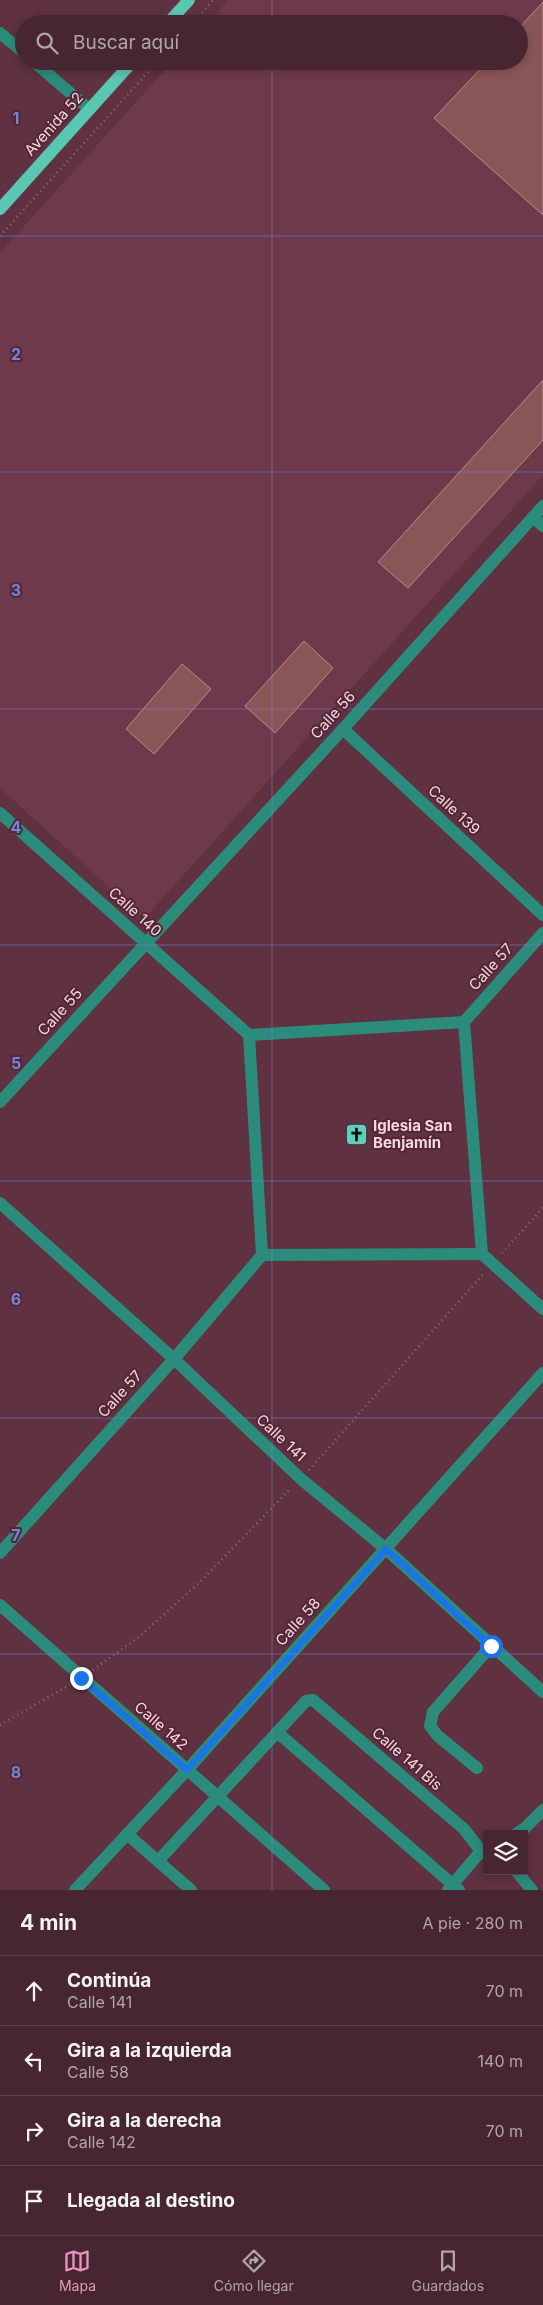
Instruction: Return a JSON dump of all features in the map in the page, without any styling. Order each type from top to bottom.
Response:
[{"type":"main road","points":[[175,15],[189,0]]},
{"type":"main road","name":"Avenida 52","points":[[0,209],[125,70]]},
{"type":"street","points":[[0,32],[15,45]]},
{"type":"street","points":[[44,70],[89,109]]},
{"type":"street","name":"Calle 56","points":[[145,943],[343,729],[543,506]]},
{"type":"street","points":[[533,517],[543,526]]},
{"type":"street","name":"Calle 139","points":[[343,729],[543,915]]},
{"type":"street","name":"Calle 140","points":[[0,813],[249,1035]]},
{"type":"street","name":"Calle 57","points":[[464,1022],[543,933]]},
{"type":"street","name":"Calle 55","points":[[0,1102],[145,943]]},
{"type":"street","points":[[482,1254],[464,1022],[249,1035],[262,1255],[482,1254],[543,1309]]},
{"type":"street","name":"Calle 141","points":[[0,1203],[174,1359],[301,1479],[386,1549],[543,1692]]},
{"type":"street","name":"Calle 57","points":[[0,1553],[174,1359],[262,1255]]},
{"type":"street","name":"Calle 58","points":[[74,1890],[187,1770],[543,1373]]},
{"type":"street","name":"Calle 142","points":[[0,1605],[324,1890]]},
{"type":"street","points":[[477,1768],[438,1736],[430,1726],[433,1712],[491,1646]]},
{"type":"street","name":"Calle 141 Bis","points":[[277,1732],[306,1701],[313,1700],[464,1829],[483,1848]]},
{"type":"street","points":[[158,1861],[277,1732],[453,1888],[483,1850]]},
{"type":"street","points":[[522,1830],[543,1810]]},
{"type":"street","points":[[127,1834],[191,1890]]},
{"type":"street","points":[[519,1875],[532,1890]]},
{"type":"path","points":[[200,15],[213,0]]},
{"type":"path","points":[[0,236],[150,70]]},
{"type":"shaded area","points":[[228,0],[543,0],[543,475],[144,919],[0,788],[0,253],[165,70],[528,70],[528,15],[215,15]]},
{"type":"building","points":[[543,2],[543,215],[434,118],[479,70],[528,70],[528,18]]},
{"type":"building","points":[[543,380],[543,440],[408,588],[378,562]]},
{"type":"building","points":[[304,641],[333,668],[275,733],[245,706]]},
{"type":"building","points":[[182,664],[211,689],[154,754],[126,729]]},
{"type":"place","name":"Iglesia San Benjamín","points":[[357,1135]]},
{"type":"route","points":[[81,1678],[187,1770],[386,1549],[491,1646]]}]
